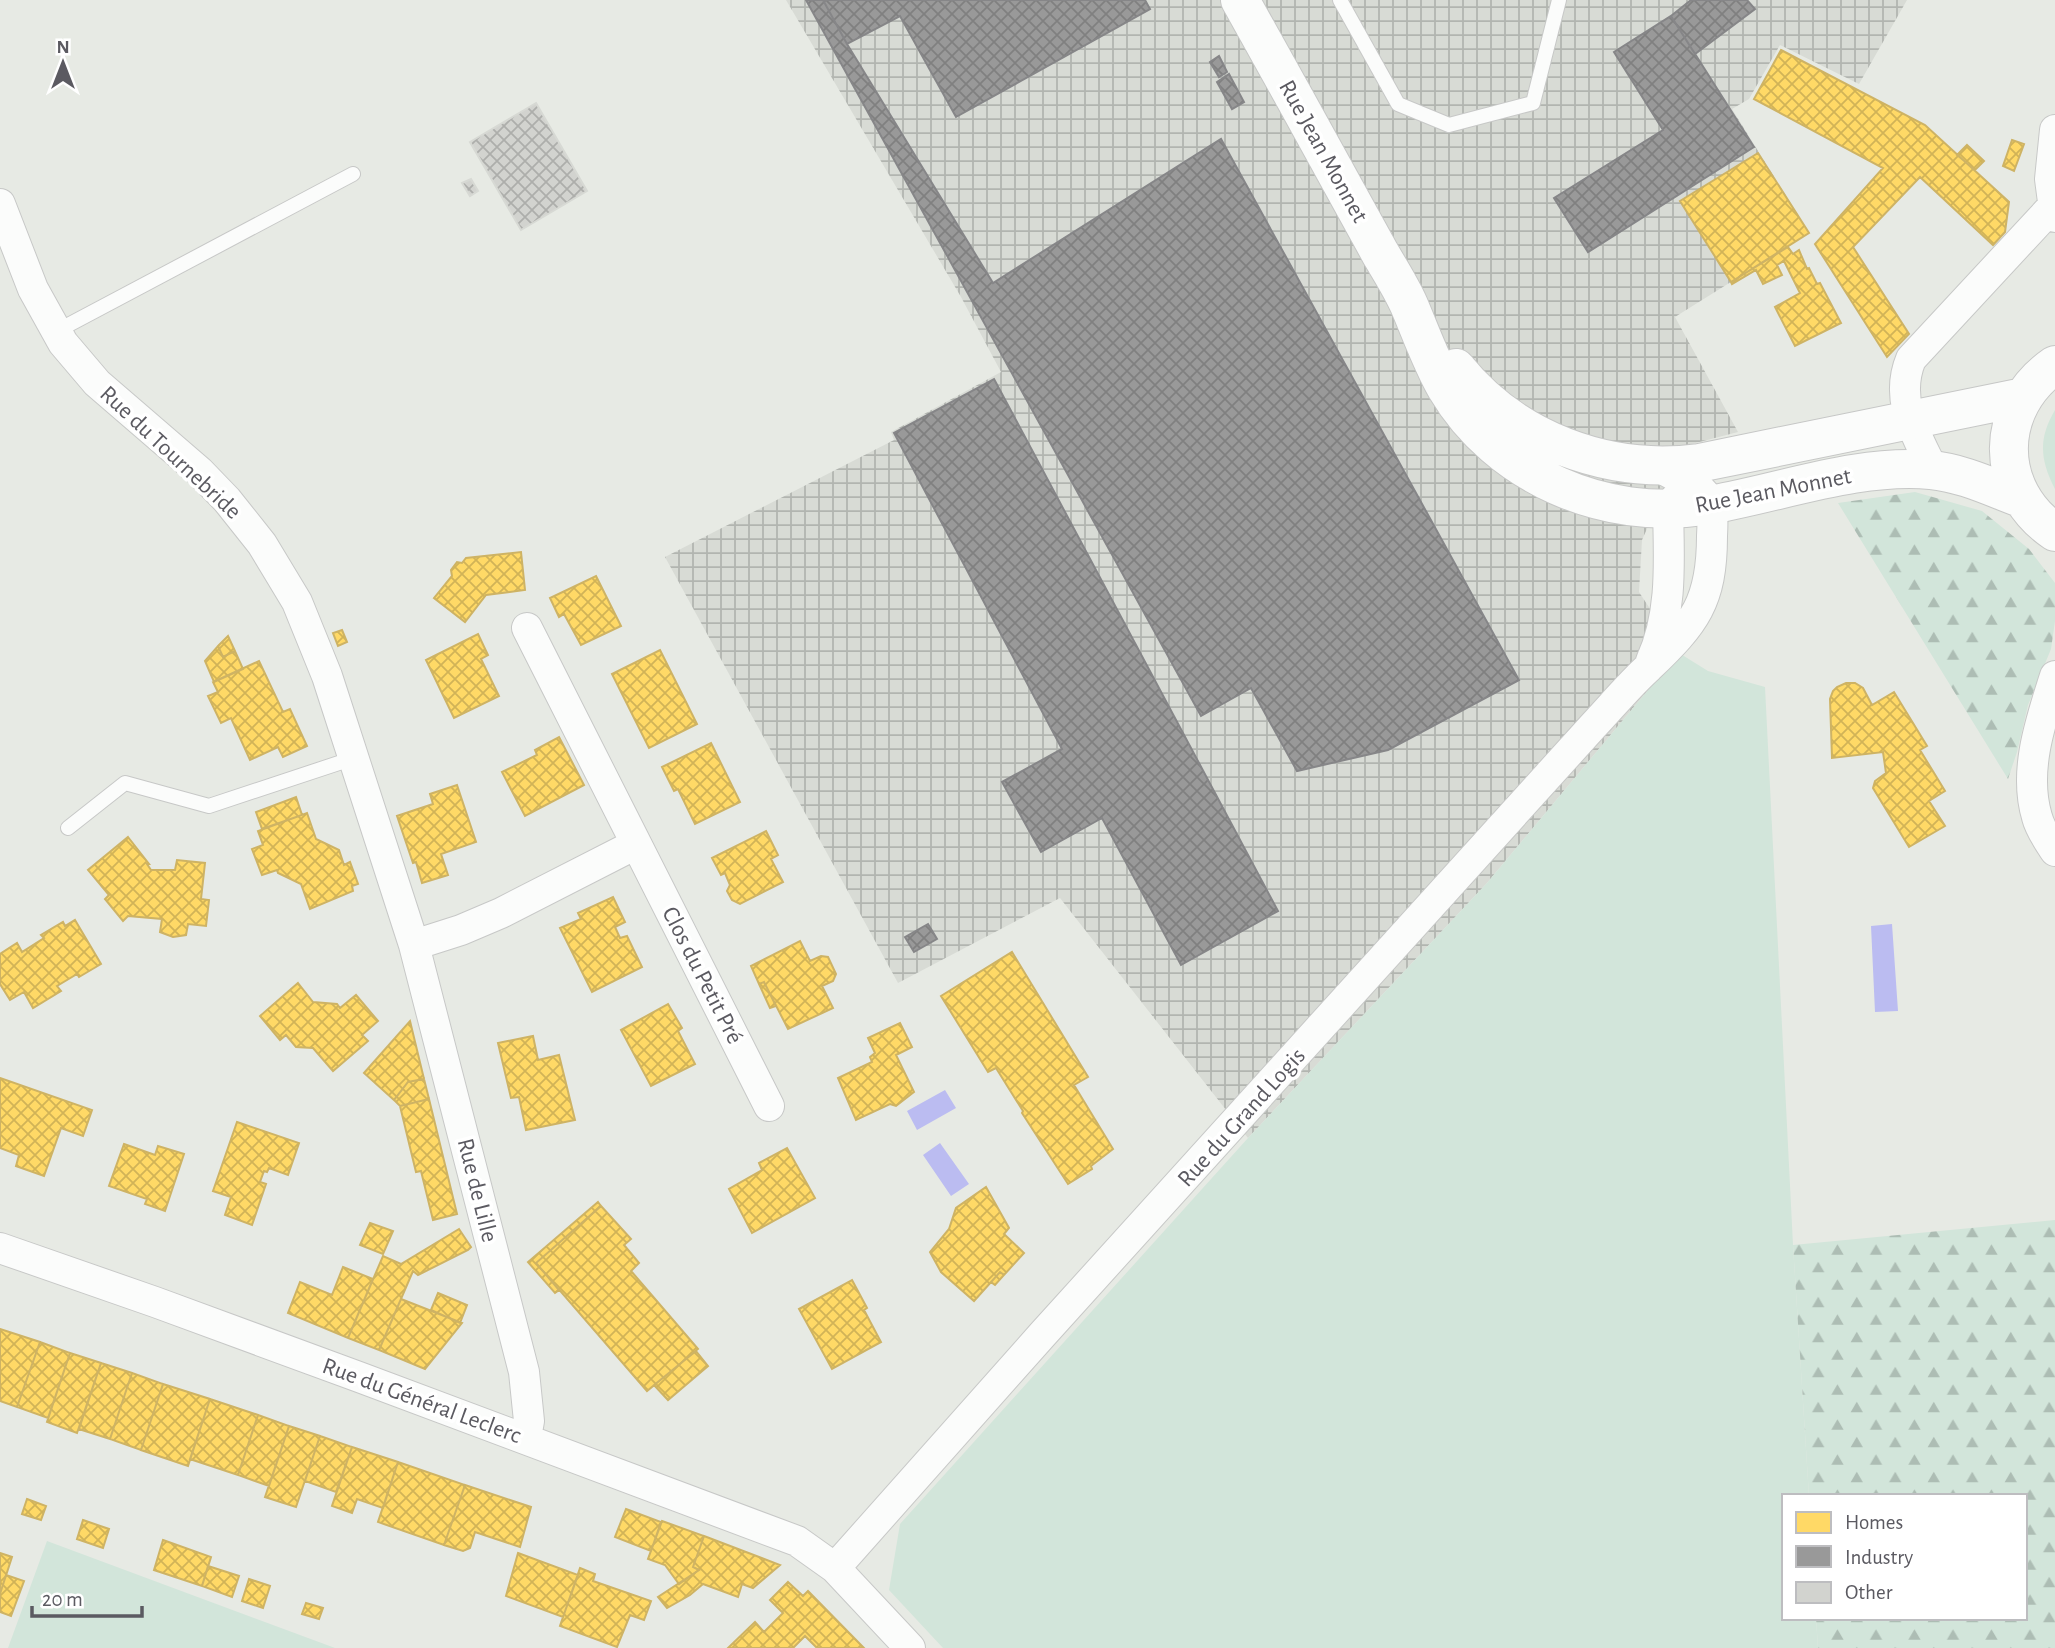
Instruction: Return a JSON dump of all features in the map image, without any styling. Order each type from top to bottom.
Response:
[{"type":"street","name":"Rue Jean Monnet","points":[[1240,0],[1407,302],[1451,396],[1471,421],[1504,454],[1535,475],[1568,491],[1616,505],[1740,500],[1890,469],[1933,470],[1978,482],[2023,499]]},
{"type":"street","points":[[1933,470],[1909,420],[1904,396],[1907,370],[1911,359],[2054,211],[2051,163],[2055,130]]},
{"type":"street","name":"Rue du Tournebride","points":[[0,204],[33,289],[55,332],[97,383],[199,471],[227,500],[262,544],[297,602],[327,676],[414,944]]},
{"type":"street","name":"Rue Jean Monnet","points":[[1407,302],[1468,383],[1485,399],[1543,438],[1583,455],[1604,460],[1659,467],[1699,464],[2023,397]]},
{"type":"street","points":[[2055,365],[2043,373],[2023,397],[2014,417],[2009,448],[2014,480],[2023,499],[2033,513],[2055,531]]},
{"type":"street","points":[[1659,467],[1692,500],[1762,450]]},
{"type":"street","name":"Rue du Grand Logis","points":[[1648,668],[1661,636],[1692,500]]},
{"type":"street","name":"Rue du Grand Logis","points":[[835,1568],[1042,1335],[1648,668],[1681,635],[1701,603],[1712,555],[1692,500]]},
{"type":"street","name":"Clos du Petit Pré","points":[[527,628],[769,1106]]},
{"type":"street","points":[[2055,676],[2035,750],[2032,787],[2037,818],[2055,851]]},
{"type":"street","points":[[414,944],[461,930],[501,913],[636,844]]},
{"type":"street","name":"Rue de Lille","points":[[414,944],[524,1372],[529,1421],[526,1438]]},
{"type":"street","name":"Rue du Général Leclerc","points":[[0,1248],[168,1306],[797,1541],[835,1568],[910,1648]]},
{"type":"lane","points":[[1340,0],[1398,104],[1449,125],[1533,103],[1559,0]]},
{"type":"lane","points":[[55,332],[353,174]]},
{"type":"lane","points":[[68,828],[125,783],[209,806],[354,758]]},
{"type":"shaded area","points":[[786,0],[1907,0],[1859,84],[1780,45],[1749,99],[1732,109],[1809,233],[1675,317],[1738,432],[1684,446],[1642,540],[1639,592],[1679,653],[1487,883],[1248,1138],[1060,898],[898,983],[665,557],[894,440],[891,432],[1001,372],[961,297]]},
{"type":"green space","points":[[2055,410],[2055,489],[2046,468],[2043,449],[2046,430]]},
{"type":"green space","points":[[1915,492],[1982,511],[2029,549],[2055,583],[2055,621],[2051,649],[2028,705],[2008,779],[1838,503]]},
{"type":"green space","points":[[1679,653],[1708,671],[1765,687],[1793,1245],[1809,1494],[1782,1494],[1782,1620],[1816,1620],[1818,1648],[943,1648],[889,1590],[900,1524],[1248,1138],[1487,883]]},
{"type":"green space","points":[[2055,1220],[2055,1648],[1818,1648],[1816,1620],[2027,1620],[2027,1494],[1809,1494],[1793,1245]]},
{"type":"green space","points":[[47,1541],[335,1648],[8,1648]]},
{"type":"water","points":[[1892,924],[1898,1011],[1875,1012],[1871,926]]},
{"type":"water","points":[[945,1090],[956,1108],[917,1130],[907,1111]]},
{"type":"water","points":[[940,1143],[969,1184],[951,1196],[923,1155]]},
{"type":"building: Homes","points":[[1781,50],[1925,125],[2009,202],[2005,232],[1993,245],[1920,177],[1853,247],[1909,334],[1887,357],[1815,244],[1883,168],[1754,99]]},
{"type":"building: Homes","points":[[2012,140],[2024,144],[2014,171],[2003,166]]},
{"type":"building: Homes","points":[[1967,145],[1984,161],[1975,170],[1957,155]]},
{"type":"building: Homes","points":[[1758,153],[1809,233],[1731,282],[1680,201]]},
{"type":"building: Homes","points":[[1788,247],[1793,254],[1799,250],[1807,269],[1809,268],[1817,284],[1820,283],[1841,323],[1795,346],[1775,307],[1800,293],[1784,261],[1777,265],[1782,275],[1763,284],[1756,270],[1732,284],[1731,282]]},
{"type":"building: Homes","points":[[521,552],[525,590],[486,595],[465,622],[434,598],[452,576],[451,570],[457,562],[462,563],[466,558]]},
{"type":"building: Homes","points":[[596,576],[621,626],[581,645],[564,614],[559,617],[550,598]]},
{"type":"building: Homes","points":[[342,630],[347,642],[338,646],[333,633]]},
{"type":"building: Homes","points":[[478,634],[488,655],[481,659],[499,696],[454,718],[426,660]]},
{"type":"building: Homes","points":[[228,636],[235,651],[223,657],[218,646]]},
{"type":"building: Homes","points":[[218,646],[223,657],[235,651],[243,669],[214,682],[205,661]]},
{"type":"building: Homes","points":[[660,650],[697,724],[649,748],[612,674]]},
{"type":"building: Homes","points":[[259,661],[283,712],[290,709],[307,746],[283,757],[278,747],[250,760],[231,718],[221,723],[208,696],[218,692],[213,682]]},
{"type":"building: Homes","points":[[1855,683],[1863,688],[1872,705],[1894,692],[1927,746],[1920,750],[1945,791],[1929,801],[1945,826],[1909,847],[1873,788],[1875,781],[1886,773],[1883,752],[1832,758],[1830,699],[1837,687]]},
{"type":"building: Homes","points":[[559,737],[584,785],[525,816],[502,772],[537,755],[535,750]]},
{"type":"building: Homes","points":[[711,743],[740,802],[695,824],[678,789],[674,791],[662,767]]},
{"type":"building: Homes","points":[[457,785],[476,842],[441,854],[448,875],[422,883],[397,816],[433,804],[430,794]]},
{"type":"building: Homes","points":[[296,797],[302,815],[262,829],[256,812]]},
{"type":"building: Homes","points":[[307,813],[316,839],[339,850],[344,865],[350,862],[358,884],[352,886],[353,891],[310,909],[301,884],[277,870],[262,875],[252,849],[263,845],[258,831]]},
{"type":"building: Homes","points":[[766,831],[778,855],[771,859],[783,882],[740,904],[732,900],[727,891],[730,885],[725,873],[721,875],[712,858]]},
{"type":"building: Homes","points":[[128,837],[151,870],[175,870],[177,860],[205,863],[201,899],[209,900],[206,926],[188,924],[186,935],[173,937],[160,932],[162,919],[128,916],[123,921],[105,899],[109,895],[88,870]]},
{"type":"building: Homes","points":[[613,897],[625,922],[615,927],[620,938],[627,936],[642,967],[592,992],[560,928],[581,919],[578,913]]},
{"type":"building: Homes","points":[[75,920],[101,964],[57,986],[61,991],[33,1008],[24,992],[10,1000],[0,984],[0,954],[17,943],[22,952],[44,938],[41,935],[63,922],[65,926]]},
{"type":"building: Homes","points":[[800,941],[810,961],[821,956],[828,957],[836,974],[833,981],[822,986],[833,1008],[788,1029],[764,982],[759,984],[751,966]]},
{"type":"building: Homes","points":[[1012,952],[1088,1077],[1074,1085],[1113,1149],[1091,1166],[1092,1169],[1068,1184],[996,1068],[988,1072],[941,996]]},
{"type":"building: Homes","points":[[764,982],[776,1006],[770,1008],[759,984]]},
{"type":"building: Homes","points":[[298,983],[313,1002],[337,1004],[340,1008],[356,995],[378,1021],[362,1035],[368,1041],[333,1071],[313,1048],[296,1047],[286,1035],[280,1040],[260,1016]]},
{"type":"building: Homes","points":[[668,1004],[682,1028],[678,1031],[695,1064],[651,1086],[621,1030]]},
{"type":"building: Homes","points":[[410,1021],[424,1079],[408,1082],[394,1100],[364,1073]]},
{"type":"building: Homes","points":[[900,1023],[912,1047],[896,1055],[914,1092],[896,1106],[890,1104],[856,1120],[838,1078],[872,1062],[870,1057],[875,1053],[868,1038]]},
{"type":"building: Homes","points":[[533,1036],[538,1060],[559,1055],[575,1120],[526,1130],[519,1097],[511,1098],[498,1043]]},
{"type":"building: Homes","points":[[0,1078],[92,1110],[83,1136],[61,1128],[44,1176],[16,1166],[19,1155],[0,1148]]},
{"type":"building: Homes","points":[[424,1079],[429,1099],[400,1106],[394,1100],[408,1082]]},
{"type":"building: Homes","points":[[429,1099],[457,1214],[433,1220],[421,1171],[416,1172],[400,1106]]},
{"type":"building: Homes","points":[[237,1122],[299,1143],[288,1175],[269,1168],[267,1172],[264,1171],[260,1182],[266,1184],[252,1225],[225,1215],[231,1197],[213,1191]]},
{"type":"building: Homes","points":[[124,1144],[155,1155],[158,1146],[184,1154],[165,1211],[145,1204],[147,1199],[109,1186]]},
{"type":"building: Homes","points":[[787,1148],[815,1198],[752,1233],[729,1189],[762,1170],[759,1163]]},
{"type":"building: Homes","points":[[986,1187],[1009,1228],[1004,1234],[1024,1253],[1004,1275],[1000,1272],[974,1301],[941,1272],[930,1252],[949,1229],[956,1208]]},
{"type":"building: Homes","points":[[598,1202],[601,1206],[536,1263],[559,1290],[555,1293],[528,1262]]},
{"type":"building: Homes","points":[[601,1206],[631,1239],[624,1245],[639,1263],[631,1271],[698,1349],[647,1391],[536,1263]]},
{"type":"building: Homes","points":[[370,1223],[393,1231],[383,1254],[360,1245]]},
{"type":"building: Homes","points":[[459,1229],[471,1247],[418,1275],[413,1271],[379,1350],[348,1338],[383,1256],[401,1264]]},
{"type":"building: Homes","points":[[343,1267],[373,1279],[348,1338],[288,1313],[300,1282],[332,1295]]},
{"type":"building: Homes","points":[[1000,1272],[1004,1275],[995,1285],[991,1282]]},
{"type":"building: Homes","points":[[852,1280],[881,1342],[832,1369],[799,1309]]},
{"type":"building: Homes","points":[[438,1293],[467,1305],[460,1323],[431,1310]]},
{"type":"building: Homes","points":[[401,1299],[462,1323],[425,1369],[379,1350]]},
{"type":"building: Homes","points":[[0,1329],[40,1342],[17,1407],[0,1401]]},
{"type":"building: Homes","points":[[40,1342],[70,1353],[48,1418],[17,1407]]},
{"type":"building: Homes","points":[[696,1351],[708,1366],[668,1400],[654,1385]]},
{"type":"building: Homes","points":[[70,1353],[101,1363],[77,1433],[47,1422]]},
{"type":"building: Homes","points":[[101,1363],[132,1373],[110,1439],[79,1429]]},
{"type":"building: Homes","points":[[132,1373],[163,1384],[141,1450],[110,1439]]},
{"type":"building: Homes","points":[[163,1384],[210,1399],[188,1466],[141,1450]]},
{"type":"building: Homes","points":[[210,1399],[258,1415],[238,1475],[190,1459]]},
{"type":"building: Homes","points":[[258,1415],[289,1426],[269,1486],[238,1475]]},
{"type":"building: Homes","points":[[289,1426],[320,1436],[296,1507],[265,1497]]},
{"type":"building: Homes","points":[[320,1436],[352,1447],[336,1492],[305,1481]]},
{"type":"building: Homes","points":[[352,1447],[398,1462],[383,1508],[357,1499],[352,1513],[332,1506]]},
{"type":"building: Homes","points":[[398,1462],[465,1485],[444,1545],[378,1522]]},
{"type":"building: Homes","points":[[465,1485],[531,1507],[520,1547],[475,1532],[470,1548],[463,1551],[444,1545]]},
{"type":"building: Homes","points":[[27,1499],[46,1506],[41,1520],[22,1514]]},
{"type":"building: Homes","points":[[626,1509],[661,1522],[651,1551],[615,1537]]},
{"type":"building: Homes","points":[[83,1520],[109,1529],[103,1548],[77,1539]]},
{"type":"building: Homes","points":[[662,1521],[704,1536],[693,1567],[699,1570],[679,1584],[665,1565],[648,1559]]},
{"type":"building: Homes","points":[[704,1536],[780,1565],[753,1588],[742,1584],[738,1597],[703,1584],[667,1608],[658,1597],[699,1570],[693,1567]]},
{"type":"building: Homes","points":[[163,1540],[211,1557],[202,1586],[154,1570]]},
{"type":"building: Homes","points":[[0,1553],[12,1557],[0,1594]]},
{"type":"building: Homes","points":[[518,1553],[578,1575],[563,1617],[506,1596]]},
{"type":"building: Homes","points":[[208,1566],[239,1576],[232,1597],[202,1586]]},
{"type":"building: Homes","points":[[580,1568],[595,1574],[593,1581],[651,1601],[644,1620],[630,1615],[617,1647],[560,1626]]},
{"type":"building: Homes","points":[[6,1575],[24,1581],[11,1616],[0,1612],[0,1594]]},
{"type":"building: Homes","points":[[249,1579],[270,1586],[263,1608],[242,1601]]},
{"type":"building: Homes","points":[[788,1582],[803,1596],[808,1591],[864,1648],[817,1648],[805,1636],[793,1648],[728,1648],[755,1622],[764,1632],[783,1613],[770,1600]]},
{"type":"building: Homes","points":[[306,1603],[323,1608],[319,1619],[302,1614]]},
{"type":"building: Industry","points":[[806,0],[823,0],[993,283],[1221,139],[1519,680],[1388,750],[1297,771],[1251,688],[1201,716]]},
{"type":"building: Industry","points":[[823,0],[1145,0],[1150,9],[956,117],[900,16],[847,44]]},
{"type":"building: Industry","points":[[1691,0],[1747,0],[1755,9],[1695,54],[1671,16]]},
{"type":"building: Industry","points":[[1671,16],[1754,147],[1588,252],[1554,198],[1663,130],[1614,52]]},
{"type":"building: Industry","points":[[1219,56],[1227,72],[1219,77],[1210,62]]},
{"type":"building: Industry","points":[[1229,74],[1244,102],[1232,109],[1217,82]]},
{"type":"building: Industry","points":[[994,379],[1278,911],[1181,965],[1102,818],[1041,852],[1002,782],[1062,749],[894,433]]},
{"type":"building: Industry","points":[[928,924],[937,939],[914,952],[905,937]]},
{"type":"building: Other","points":[[536,103],[587,191],[521,230],[470,142]]},
{"type":"building: Other","points":[[471,179],[478,191],[470,196],[462,183]]}]
